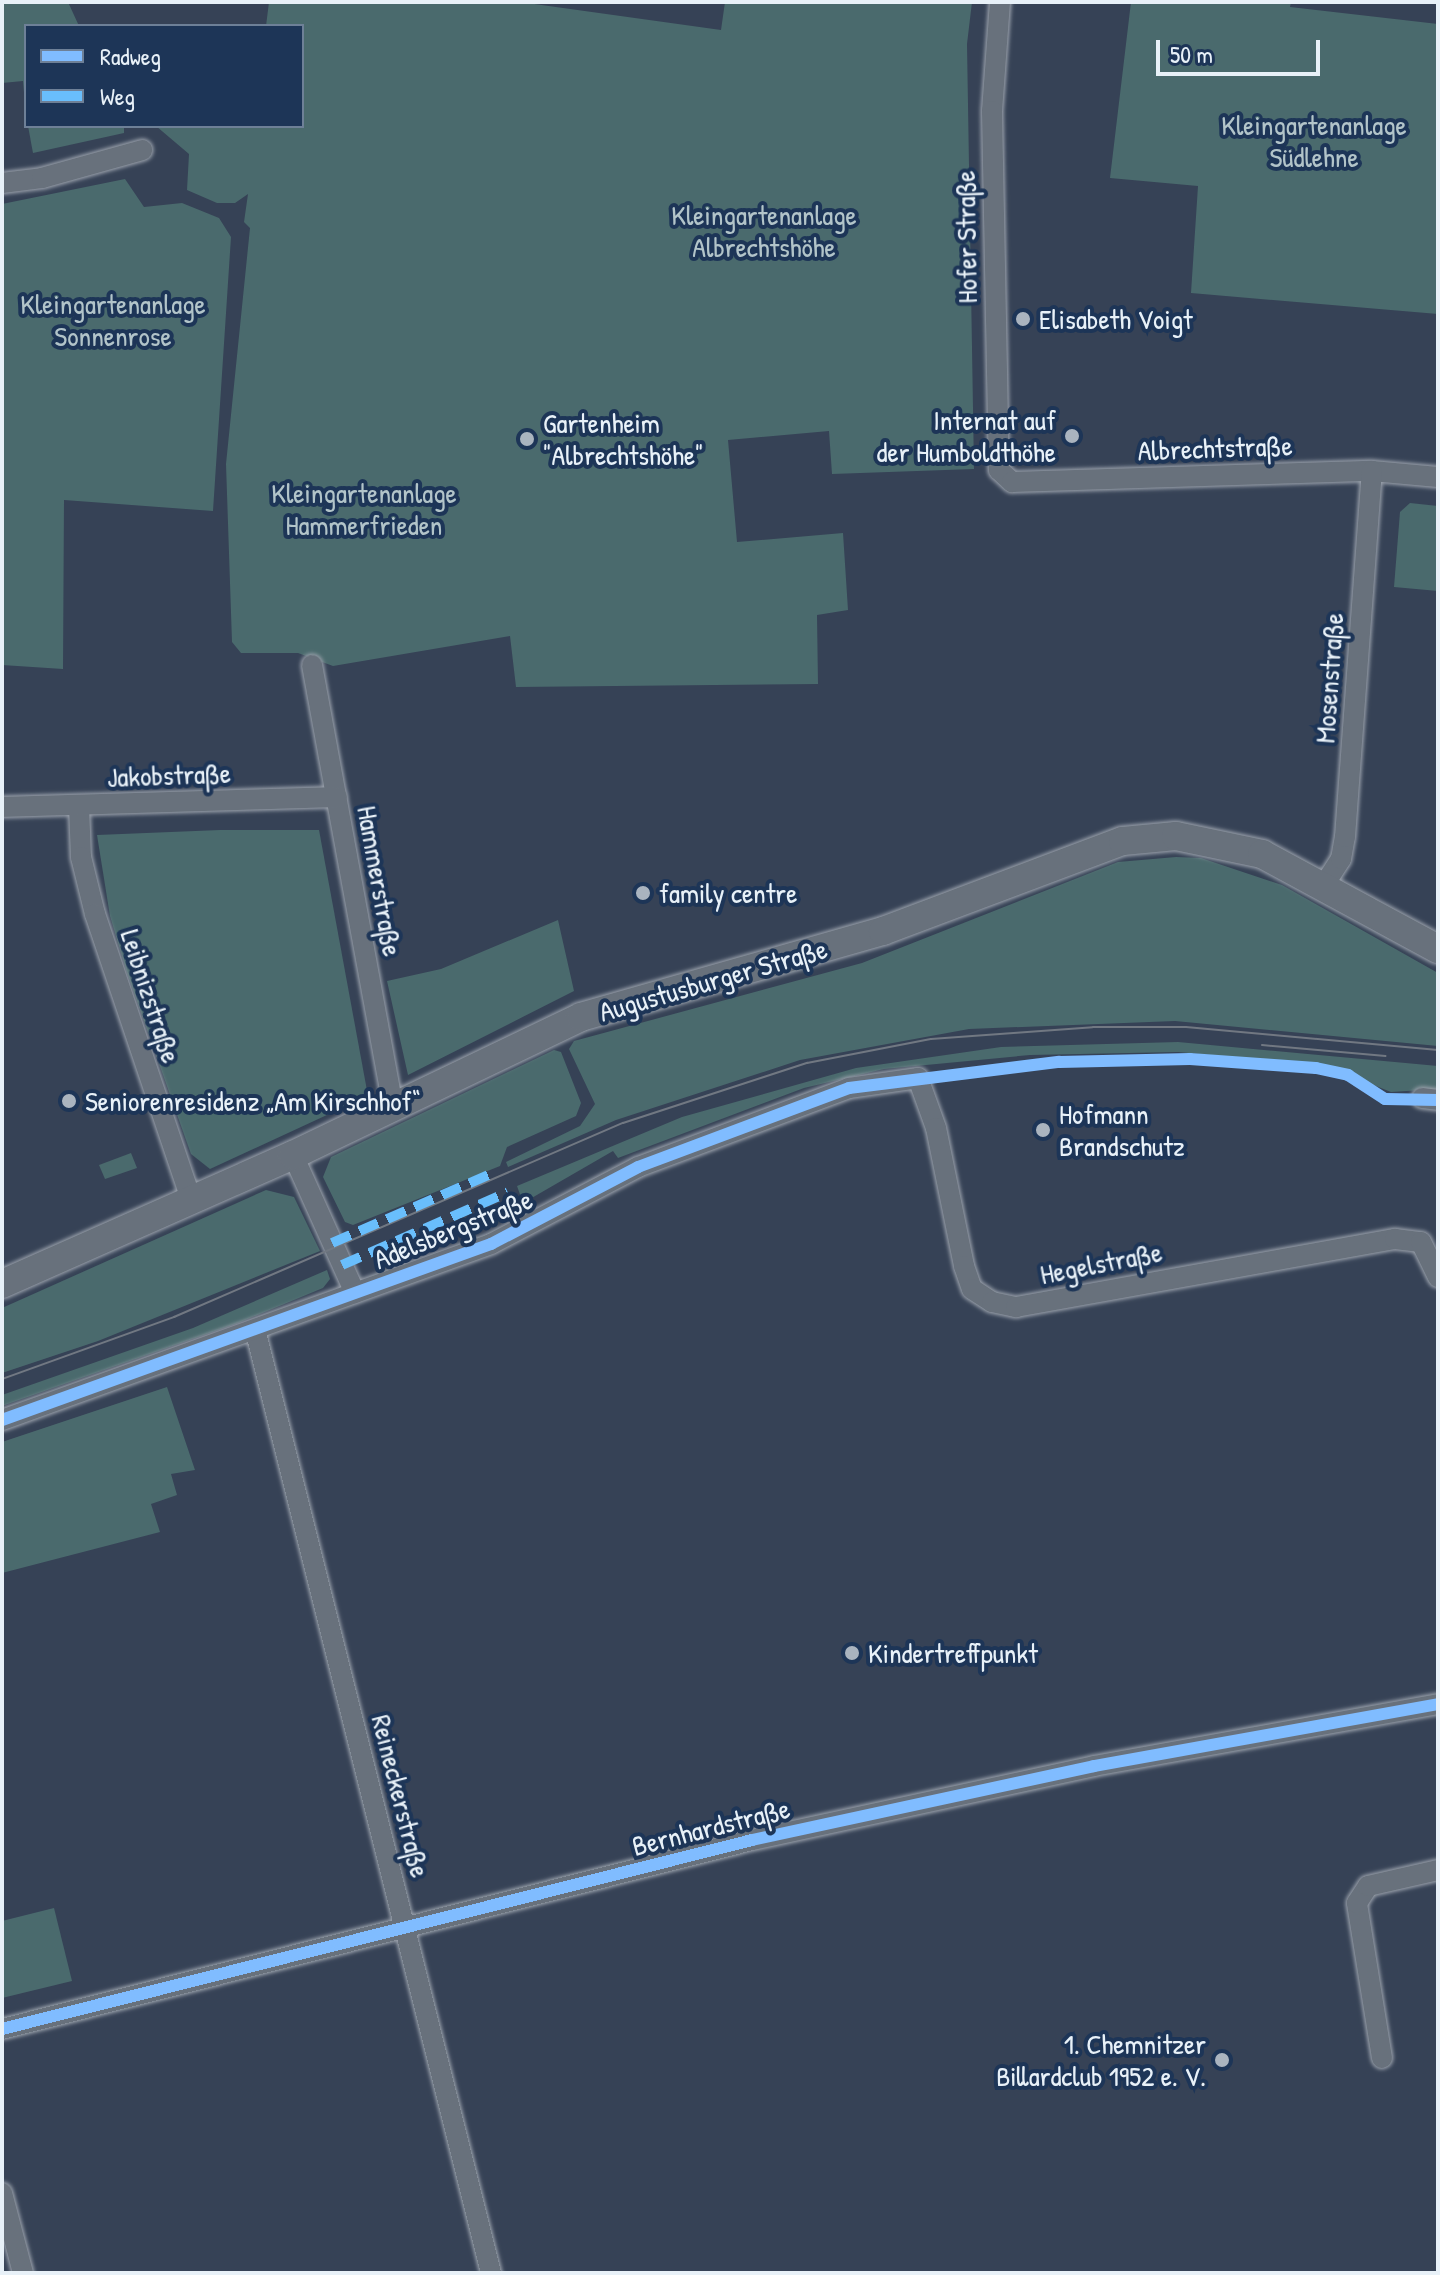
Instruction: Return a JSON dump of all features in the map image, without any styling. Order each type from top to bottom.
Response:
[{"type":"main road","name":"Augustusburger Straße","points":[[2,1284],[293,1155],[581,1017],[871,935],[1123,841],[1176,836],[1213,841],[1262,854],[1438,949]]},
{"type":"street","name":"Hofer Straße","points":[[999,470],[992,111],[1000,2]]},
{"type":"street","points":[[2,183],[42,178],[142,150]]},
{"type":"street","name":"Albrechtstraße","points":[[999,470],[1012,482],[1372,471],[1438,477]]},
{"type":"street","name":"Mosenstraße","points":[[1324,885],[1341,859],[1345,837],[1372,471]]},
{"type":"street","name":"Hammerstraße","points":[[312,665],[393,1107]]},
{"type":"street","name":"Jakobstraße","points":[[2,807],[337,797]]},
{"type":"street","name":"Leibnizstraße","points":[[79,806],[81,857],[95,914],[191,1199]]},
{"type":"street","name":"Hegelstraße","points":[[918,1078],[936,1128],[964,1266],[972,1289],[992,1302],[1016,1307],[1395,1239],[1421,1242],[1438,1277]]},
{"type":"street","name":"Adelsbergstraße","points":[[2,1420],[256,1333],[491,1244],[638,1167],[849,1088],[918,1078]]},
{"type":"street","points":[[293,1155],[355,1293]]},
{"type":"street","name":"Reineckerstraße","points":[[256,1333],[491,2273]]},
{"type":"street","name":"Bernhardstraße","points":[[2,2029],[946,1797],[1438,1704]]},
{"type":"street","points":[[1382,2058],[1357,1903],[1368,1886],[1438,1870]]},
{"type":"street","points":[[2,2193],[23,2273]]},
{"type":"green space","points":[[2,2],[68,2],[78,24],[24,24],[24,93],[23,81],[2,83]]},
{"type":"green space","name":"Kleingartenanlage Albrechtshöhe","points":[[269,2],[520,2],[721,30],[725,2],[972,2],[967,44],[974,469],[832,474],[829,431],[728,440],[737,542],[843,533],[848,610],[817,615],[818,684],[516,687],[510,636],[333,666],[298,653],[241,653],[232,642],[226,464],[250,228],[244,222],[248,194],[235,203],[217,203],[187,190],[189,154],[158,128],[304,128],[304,24],[266,24]]},
{"type":"green space","name":"Kleingartenanlage Südlehne","points":[[1131,2],[1291,2],[1290,7],[1438,24],[1438,314],[1191,293],[1198,186],[1110,178]]},
{"type":"green space","points":[[28,128],[124,128],[124,133],[33,153]]},
{"type":"green space","name":"Kleingartenanlage Sonnenrose","points":[[125,179],[144,207],[182,203],[219,218],[231,237],[213,511],[64,500],[63,669],[2,665],[2,204]]},
{"type":"green space","points":[[1410,503],[1438,506],[1438,591],[1394,587],[1400,512]]},
{"type":"green space","points":[[319,830],[368,1096],[210,1169],[191,1154],[127,973],[110,916],[97,835]]},
{"type":"green space","points":[[1201,858],[1282,885],[1438,973],[1438,1046],[1175,1021],[969,1029],[800,1060],[616,1120],[508,1167],[506,1162],[580,1126],[595,1104],[569,1049],[574,1041],[862,963],[1118,862]]},
{"type":"green space","points":[[558,920],[574,991],[408,1075],[387,981],[441,969]]},
{"type":"green space","points":[[1178,1042],[1438,1066],[1438,1089],[1391,1092],[1323,1065],[1178,1052],[1030,1055],[884,1069],[804,1088],[618,1158],[613,1151],[523,1203],[517,1186],[682,1117],[856,1068],[1001,1047]]},
{"type":"green space","points":[[554,1050],[561,1052],[581,1103],[576,1116],[507,1147],[500,1166],[353,1225],[345,1222],[323,1177],[331,1157]]},
{"type":"green space","points":[[131,1153],[137,1168],[105,1179],[99,1165]]},
{"type":"green space","points":[[266,1190],[294,1197],[320,1251],[98,1341],[2,1373],[2,1308]]},
{"type":"green space","points":[[327,1270],[330,1279],[323,1288],[238,1323],[2,1406],[2,1395],[193,1328]]},
{"type":"green space","points":[[167,1387],[195,1470],[171,1474],[177,1495],[151,1504],[160,1532],[2,1573],[2,1442]]},
{"type":"green space","points":[[54,1908],[72,1981],[2,1998],[2,1921]]},
{"type":"tram line","points":[[2,1379],[174,1317],[623,1123],[807,1063],[931,1039],[1093,1027],[1186,1027],[1438,1050]]},
{"type":"tram line","points":[[1262,1045],[1386,1056]]},
{"type":"marked path","points":[[332,1243],[491,1174]]},
{"type":"marked path","points":[[342,1265],[508,1192]]},
{"type":"cycle path","points":[[2,1420],[491,1244],[638,1167],[849,1088],[1059,1062],[1190,1059],[1316,1068],[1348,1075],[1385,1099],[1438,1100]]},
{"type":"cycle path","points":[[2,2029],[752,1840],[1094,1766],[1438,1704]]},
{"type":"place","name":"Elisabeth Voigt","points":[[1023,319]]},
{"type":"place","name":"Internat auf der Humboldthöhe","points":[[1072,436]]},
{"type":"place","name":"Gartenheim \"Albrechtshöhe\"","points":[[527,439]]},
{"type":"place","name":"family centre","points":[[643,893]]},
{"type":"place","name":"Seniorenresidenz „Am Kirschhof“","points":[[69,1101]]},
{"type":"place","name":"Hofmann Brandschutz","points":[[1043,1130]]},
{"type":"place","name":"Kindertreffpunkt","points":[[852,1653]]},
{"type":"place","name":"1. Chemnitzer Billardclub 1952 e. V.","points":[[1222,2060]]},
{"type":"park label","name":"Kleingartenanlage Hammerfrieden","points":[[364,509]]}]
